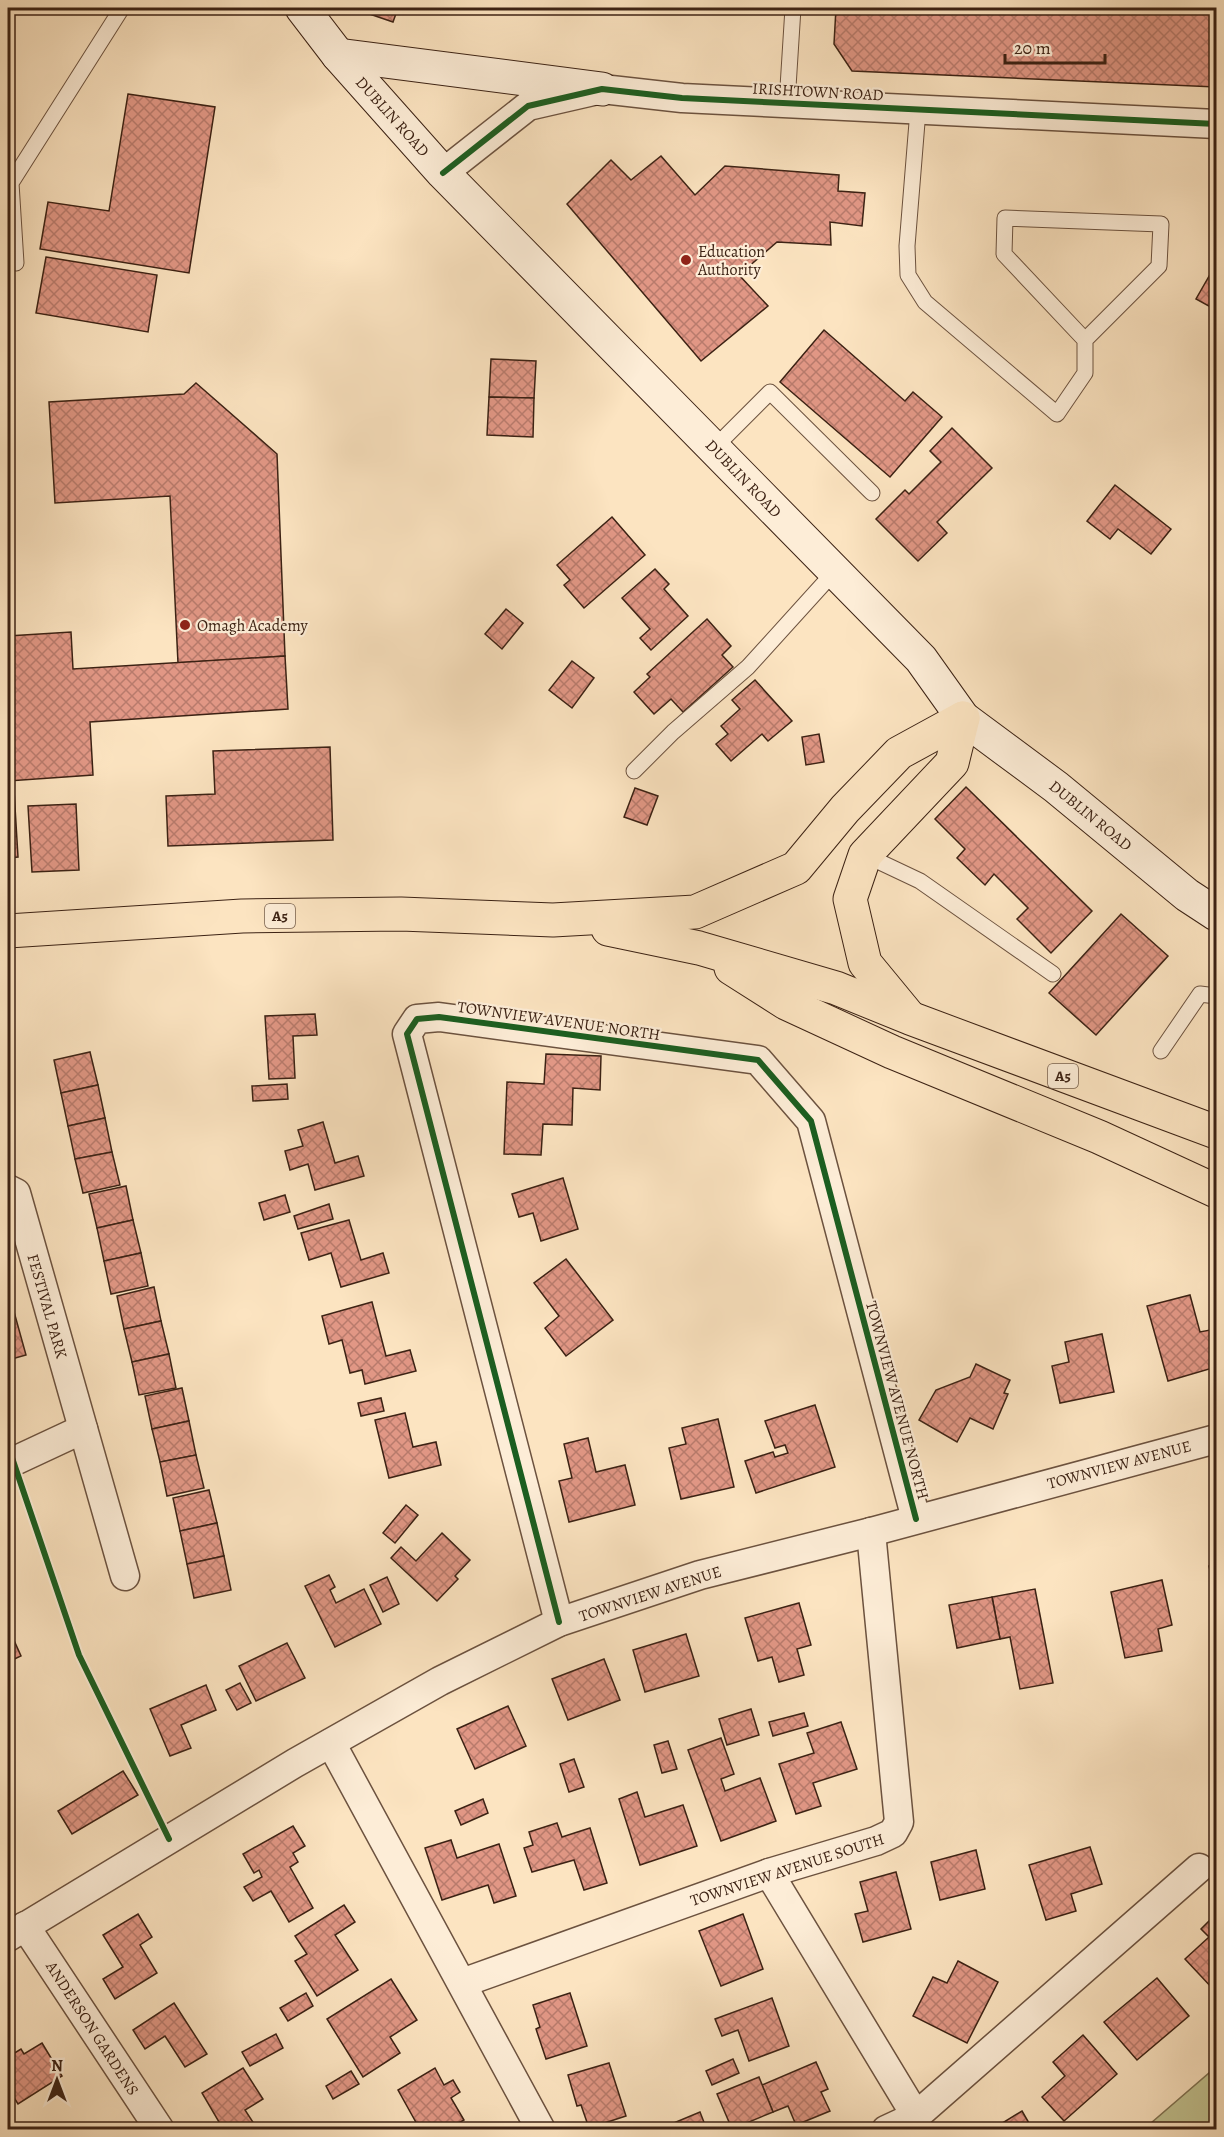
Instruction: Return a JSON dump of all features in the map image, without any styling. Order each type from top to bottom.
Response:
[{"type":"highway","points":[[910,1018],[865,963],[850,899],[864,855],[952,764],[963,718]]},
{"type":"highway","points":[[553,920],[695,912],[795,868],[845,809],[898,753],[963,718]]},
{"type":"highway","name":"A5","points":[[8,932],[242,916],[401,914],[553,920],[638,934],[699,948],[836,988],[910,1018],[1216,1132]]},
{"type":"highway","points":[[699,948],[786,1003],[892,1052],[1099,1137],[1216,1191]]},
{"type":"main road","name":"DUBLIN ROAD","points":[[302,8],[338,56],[443,173],[921,659],[963,718],[1056,787],[1187,895],[1216,914]]},
{"type":"main road","points":[[338,56],[602,89]]},
{"type":"street","name":"IRISHTOWN ROAD","points":[[443,173],[528,106],[602,89],[682,98],[1141,118],[1216,124]]},
{"type":"street","name":"TOWNVIEW AVENUE NORTH","points":[[559,1622],[407,1034],[417,1019],[439,1017],[758,1060],[811,1121],[916,1519]]},
{"type":"street","name":"FESTIVAL PARK","points":[[8,1189],[16,1193],[125,1576]]},
{"type":"street","points":[[8,1464],[83,1429]]},
{"type":"street","name":"TOWNVIEW AVENUE","points":[[16,1931],[331,1743],[440,1681],[559,1622],[700,1575],[871,1532],[1216,1438]]},
{"type":"street","name":"TOWNVIEW AVENUE SOUTH","points":[[462,1983],[769,1873],[876,1842],[893,1833],[899,1822],[871,1532]]},
{"type":"street","points":[[331,1743],[541,2130]]},
{"type":"street","points":[[886,2130],[916,2116],[1199,1868]]},
{"type":"street","points":[[769,1873],[916,2116]]},
{"type":"street","name":"ANDERSON GARDENS","points":[[16,1931],[160,2130]]},
{"type":"lane","points":[[16,263],[11,183],[122,8]]},
{"type":"lane","points":[[787,103],[793,8]]},
{"type":"lane","points":[[918,110],[907,246],[908,274],[925,302],[1057,414],[1085,373],[1085,340],[1004,254],[1005,218],[1161,224],[1159,266],[1085,340]]},
{"type":"lane","points":[[714,448],[770,392],[872,493]]},
{"type":"lane","points":[[634,771],[673,732],[748,667],[835,571]]},
{"type":"lane","points":[[864,855],[920,881],[1053,974]]},
{"type":"lane","points":[[1161,1051],[1200,994],[1216,996]]},
{"type":"green space","points":[[1216,2067],[1216,2129],[1144,2129]]},
{"type":"building","points":[[352,8],[398,8],[393,22]]},
{"type":"building","points":[[836,8],[1216,8],[1216,87],[852,71],[834,44]]},
{"type":"building","points":[[128,94],[215,107],[189,273],[40,249],[48,202],[109,211]]},
{"type":"building","name":"Education Authority","points":[[661,156],[695,195],[725,166],[839,175],[838,191],[865,193],[862,226],[830,222],[831,245],[777,242],[739,275],[768,306],[701,361],[567,204],[611,160],[631,180]]},
{"type":"building","points":[[46,257],[157,275],[148,332],[36,313]]},
{"type":"building","points":[[1216,264],[1216,310],[1196,299]]},
{"type":"building","points":[[824,330],[905,401],[913,392],[942,417],[890,477],[780,382]]},
{"type":"building","points":[[491,359],[536,361],[534,398],[489,397]]},
{"type":"building","points":[[196,383],[277,454],[285,656],[178,663],[170,496],[55,503],[49,402],[184,394]]},
{"type":"building","points":[[489,397],[534,398],[533,437],[487,435]]},
{"type":"building","points":[[952,428],[992,468],[937,522],[947,533],[918,561],[876,519],[905,490],[909,494],[941,462],[930,451]]},
{"type":"building","points":[[1115,485],[1171,529],[1151,554],[1118,529],[1110,539],[1087,521]]},
{"type":"building","points":[[612,517],[645,555],[584,608],[564,585],[570,580],[557,565]]},
{"type":"building","points":[[655,569],[669,584],[664,589],[688,616],[651,650],[640,638],[650,629],[622,598]]},
{"type":"building","points":[[506,609],[523,623],[502,649],[485,634]]},
{"type":"building","points":[[707,619],[731,646],[722,655],[733,667],[683,712],[671,699],[654,714],[634,692],[650,677],[647,674]]},
{"type":"building","points":[[71,632],[73,669],[285,656],[288,709],[90,722],[93,775],[8,781],[8,636]]},
{"type":"building","points":[[572,661],[594,678],[572,708],[549,690]]},
{"type":"building","points":[[755,680],[792,721],[768,741],[762,734],[731,761],[716,744],[728,734],[721,726],[740,709],[732,700]]},
{"type":"building","points":[[819,734],[824,762],[806,765],[802,737]]},
{"type":"building","points":[[330,747],[333,840],[168,846],[166,796],[215,794],[213,751]]},
{"type":"building","points":[[966,787],[1092,911],[1051,953],[1017,919],[1028,908],[994,874],[985,885],[957,858],[965,849],[935,819]]},
{"type":"building","points":[[635,788],[658,796],[647,825],[624,817]]},
{"type":"building","points":[[14,790],[18,857],[8,858],[8,791]]},
{"type":"building","points":[[76,804],[79,870],[32,872],[28,806]]},
{"type":"building","points":[[1121,914],[1168,956],[1096,1035],[1049,993]]},
{"type":"building","points":[[315,1014],[317,1035],[293,1036],[295,1078],[269,1079],[265,1016]]},
{"type":"building","points":[[90,1052],[98,1085],[61,1093],[54,1060]]},
{"type":"building","points":[[546,1054],[601,1056],[600,1090],[573,1088],[572,1125],[543,1124],[541,1155],[504,1154],[507,1082],[544,1084]]},
{"type":"building","points":[[287,1084],[288,1099],[253,1101],[252,1086]]},
{"type":"building","points":[[98,1085],[105,1118],[68,1126],[61,1093]]},
{"type":"building","points":[[105,1118],[112,1152],[75,1159],[68,1126]]},
{"type":"building","points":[[323,1122],[335,1163],[358,1156],[364,1176],[315,1190],[308,1164],[290,1170],[285,1151],[303,1146],[298,1130]]},
{"type":"building","points":[[112,1152],[120,1185],[83,1193],[75,1159]]},
{"type":"building","points":[[563,1178],[578,1229],[541,1241],[533,1213],[519,1217],[512,1194]]},
{"type":"building","points":[[126,1186],[133,1220],[97,1228],[89,1194]]},
{"type":"building","points":[[285,1195],[290,1212],[264,1220],[259,1203]]},
{"type":"building","points":[[329,1204],[333,1219],[298,1229],[294,1216]]},
{"type":"building","points":[[133,1220],[141,1253],[104,1261],[97,1228]]},
{"type":"building","points":[[349,1220],[361,1260],[383,1253],[389,1273],[341,1287],[331,1253],[309,1260],[301,1233]]},
{"type":"building","points":[[141,1253],[148,1286],[111,1294],[104,1261]]},
{"type":"building","points":[[566,1259],[613,1320],[566,1356],[545,1328],[559,1316],[534,1283]]},
{"type":"building","points":[[154,1287],[161,1321],[124,1329],[117,1296]]},
{"type":"building","points":[[8,1290],[26,1355],[8,1360]]},
{"type":"building","points":[[1190,1295],[1200,1332],[1210,1330],[1216,1352],[1216,1367],[1168,1381],[1147,1306]]},
{"type":"building","points":[[372,1302],[386,1356],[410,1350],[416,1371],[365,1384],[362,1370],[350,1373],[342,1340],[329,1344],[322,1316]]},
{"type":"building","points":[[161,1321],[169,1354],[132,1362],[124,1329]]},
{"type":"building","points":[[1102,1334],[1114,1392],[1060,1403],[1052,1366],[1069,1362],[1065,1342]]},
{"type":"building","points":[[169,1354],[176,1388],[139,1395],[132,1362]]},
{"type":"building","points":[[976,1364],[1010,1380],[1004,1393],[1008,1394],[993,1429],[970,1418],[957,1442],[919,1420],[936,1390],[970,1377]]},
{"type":"building","points":[[182,1388],[189,1421],[152,1429],[145,1396]]},
{"type":"building","points":[[381,1398],[384,1411],[361,1416],[358,1403]]},
{"type":"building","points":[[815,1405],[835,1467],[756,1493],[745,1461],[773,1452],[775,1457],[788,1453],[785,1445],[775,1448],[765,1421]]},
{"type":"building","points":[[405,1413],[413,1447],[436,1442],[441,1465],[389,1478],[375,1420]]},
{"type":"building","points":[[718,1419],[734,1487],[681,1499],[669,1448],[686,1444],[682,1428]]},
{"type":"building","points":[[189,1421],[196,1455],[160,1462],[152,1429]]},
{"type":"building","points":[[588,1438],[596,1472],[625,1465],[635,1505],[569,1522],[559,1481],[572,1478],[564,1444]]},
{"type":"building","points":[[196,1455],[204,1488],[167,1496],[160,1462]]},
{"type":"building","points":[[209,1490],[217,1523],[180,1531],[173,1498]]},
{"type":"building","points":[[406,1505],[418,1515],[395,1543],[383,1533]]},
{"type":"building","points":[[217,1523],[224,1556],[187,1564],[180,1531]]},
{"type":"building","points":[[442,1533],[470,1560],[455,1576],[458,1579],[437,1601],[391,1558],[401,1547],[416,1561]]},
{"type":"building","points":[[224,1556],[231,1590],[194,1598],[187,1564]]},
{"type":"building","points":[[1216,1564],[1216,1596],[1209,1566]]},
{"type":"building","points":[[329,1575],[335,1587],[330,1590],[336,1603],[364,1589],[381,1624],[335,1647],[305,1586]]},
{"type":"building","points":[[387,1577],[399,1604],[383,1612],[370,1585]]},
{"type":"building","points":[[1162,1580],[1172,1625],[1158,1629],[1162,1651],[1125,1658],[1111,1592]]},
{"type":"building","points":[[1035,1589],[1053,1683],[1020,1689],[1010,1637],[1000,1639],[992,1597]]},
{"type":"building","points":[[992,1597],[1000,1639],[957,1648],[949,1605]]},
{"type":"building","points":[[799,1603],[811,1645],[797,1649],[804,1675],[779,1682],[772,1657],[758,1661],[745,1618]]},
{"type":"building","points":[[8,1627],[21,1656],[8,1662]]},
{"type":"building","points":[[686,1634],[699,1676],[645,1692],[633,1650]]},
{"type":"building","points":[[287,1643],[305,1678],[256,1701],[239,1666]]},
{"type":"building","points":[[604,1659],[620,1700],[568,1720],[552,1679]]},
{"type":"building","points":[[240,1683],[251,1703],[237,1710],[226,1690]]},
{"type":"building","points":[[206,1685],[216,1710],[181,1725],[191,1748],[170,1756],[150,1709]]},
{"type":"building","points":[[508,1706],[526,1746],[475,1769],[457,1729]]},
{"type":"building","points":[[751,1709],[759,1735],[727,1745],[719,1719]]},
{"type":"building","points":[[804,1713],[808,1726],[773,1736],[769,1722]]},
{"type":"building","points":[[841,1722],[857,1769],[813,1783],[821,1806],[796,1814],[779,1764],[814,1753],[807,1733]]},
{"type":"building","points":[[721,1738],[734,1774],[721,1779],[725,1791],[760,1778],[776,1821],[721,1841],[688,1750]]},
{"type":"building","points":[[668,1741],[677,1769],[662,1773],[654,1745]]},
{"type":"building","points":[[574,1759],[584,1787],[569,1792],[560,1764]]},
{"type":"building","points":[[123,1771],[138,1795],[72,1834],[58,1811]]},
{"type":"building","points":[[637,1792],[645,1817],[683,1805],[697,1846],[640,1865],[619,1799]]},
{"type":"building","points":[[483,1799],[488,1813],[461,1825],[455,1811]]},
{"type":"building","points":[[557,1823],[562,1837],[590,1828],[607,1883],[584,1890],[574,1860],[532,1872],[524,1848],[533,1845],[529,1832]]},
{"type":"building","points":[[293,1826],[305,1846],[293,1853],[298,1862],[290,1867],[313,1908],[289,1922],[271,1891],[253,1901],[244,1887],[262,1877],[259,1870],[254,1873],[243,1854]]},
{"type":"building","points":[[451,1840],[457,1858],[499,1844],[516,1896],[494,1903],[488,1885],[442,1900],[425,1848]]},
{"type":"building","points":[[1090,1847],[1102,1884],[1071,1894],[1076,1911],[1046,1920],[1029,1865]]},
{"type":"building","points":[[976,1850],[985,1889],[940,1900],[931,1862]]},
{"type":"building","points":[[896,1872],[911,1929],[863,1942],[855,1914],[868,1911],[860,1882]]},
{"type":"building","points":[[344,1905],[355,1922],[335,1935],[358,1970],[317,1996],[295,1961],[307,1954],[295,1936]]},
{"type":"building","points":[[138,1914],[152,1937],[140,1945],[157,1973],[115,1999],[103,1979],[123,1967],[103,1935]]},
{"type":"building","points":[[743,1914],[763,1969],[721,1986],[699,1931]]},
{"type":"building","points":[[1216,1914],[1216,1986],[1213,1989],[1185,1959],[1209,1937],[1201,1929]]},
{"type":"building","points":[[958,1961],[998,1982],[967,2043],[913,2016],[933,1977],[947,1983]]},
{"type":"building","points":[[1157,1978],[1189,2016],[1137,2060],[1104,2022]]},
{"type":"building","points":[[391,1979],[417,2020],[390,2037],[400,2053],[363,2077],[327,2019]]},
{"type":"building","points":[[306,1993],[313,2006],[288,2021],[280,2008]]},
{"type":"building","points":[[570,1993],[587,2046],[546,2059],[536,2029],[540,2027],[533,2005]]},
{"type":"building","points":[[772,1998],[789,2046],[749,2061],[738,2030],[722,2036],[715,2019]]},
{"type":"building","points":[[174,2003],[207,2054],[185,2067],[165,2036],[145,2049],[133,2030]]},
{"type":"building","points":[[276,2034],[283,2048],[250,2066],[242,2052]]},
{"type":"building","points":[[1083,2035],[1117,2074],[1064,2121],[1042,2097],[1065,2076],[1053,2062]]},
{"type":"building","points":[[42,2043],[62,2076],[18,2104],[8,2088],[8,2057],[21,2049],[24,2054]]},
{"type":"building","points":[[733,2059],[739,2073],[712,2085],[706,2071]]},
{"type":"building","points":[[816,2062],[828,2089],[821,2092],[830,2111],[796,2125],[788,2106],[773,2112],[762,2085]]},
{"type":"building","points":[[609,2063],[626,2116],[589,2128],[581,2105],[577,2106],[568,2075]]},
{"type":"building","points":[[243,2068],[263,2099],[245,2110],[258,2130],[218,2130],[222,2127],[202,2093]]},
{"type":"building","points":[[435,2068],[444,2085],[453,2080],[460,2092],[451,2098],[464,2120],[446,2130],[412,2130],[418,2126],[398,2090]]},
{"type":"building","points":[[351,2071],[359,2084],[333,2099],[326,2086]]},
{"type":"building","points":[[759,2077],[773,2112],[732,2129],[717,2094]]},
{"type":"building","points":[[1022,2111],[1033,2130],[991,2130]]},
{"type":"building","points":[[700,2112],[707,2130],[657,2130]]},
{"type":"cycle path","points":[[443,173],[528,106],[602,89],[682,98],[1216,124]]},
{"type":"cycle path","points":[[559,1622],[407,1034],[417,1019],[439,1017],[758,1060],[811,1121],[916,1519]]},
{"type":"cycle path","points":[[8,1446],[79,1655],[169,1839]]},
{"type":"place","name":"Education Authority","points":[[686,260]]},
{"type":"place","name":"Omagh Academy","points":[[185,625]]}]
